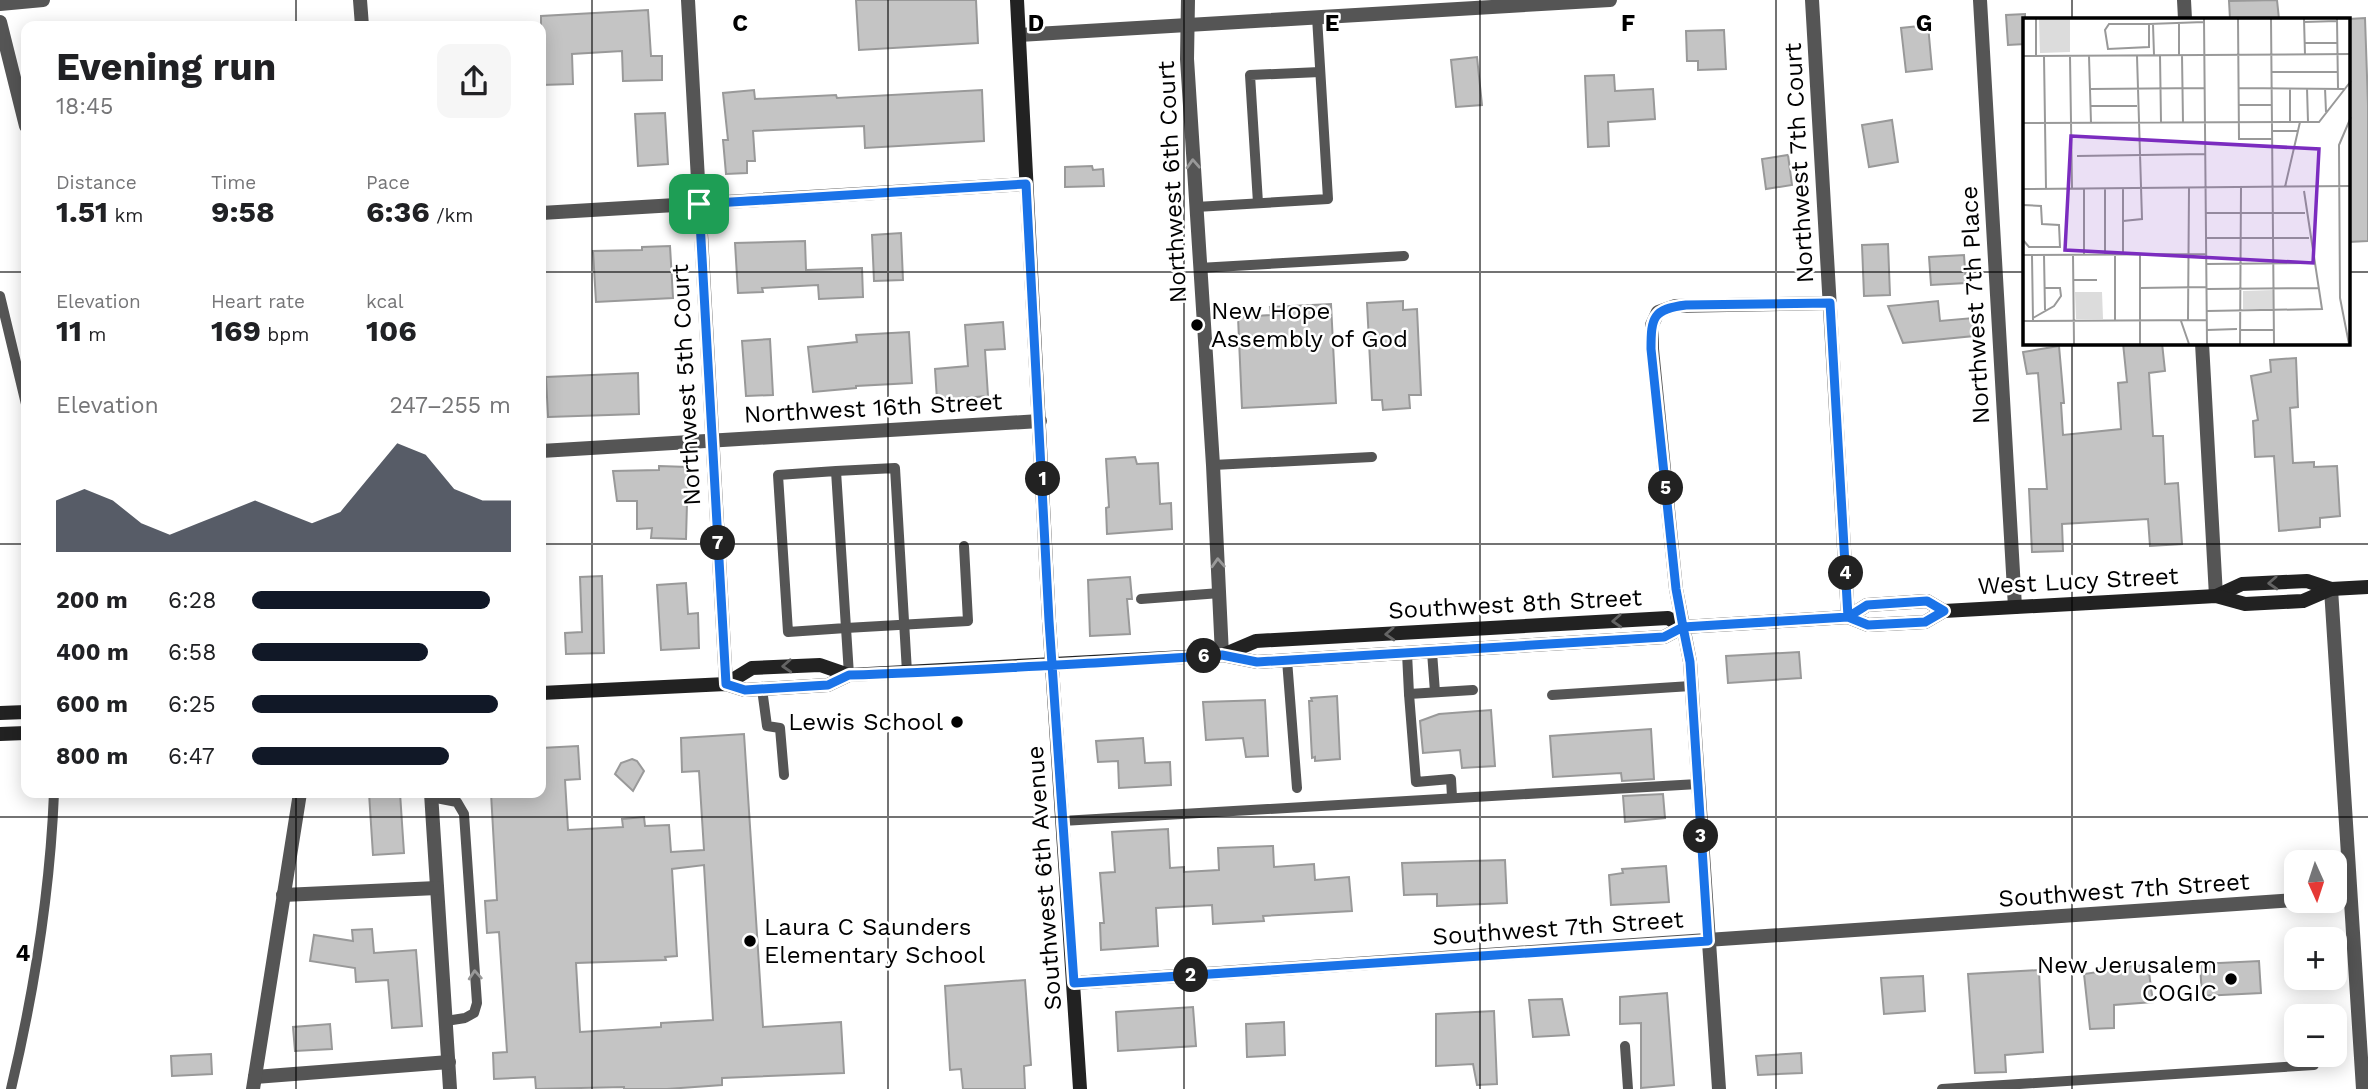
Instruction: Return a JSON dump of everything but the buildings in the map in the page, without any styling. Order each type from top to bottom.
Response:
[{"type":"street","points":[[0,4],[43,0]]},
{"type":"street","points":[[360,0],[362,21]]},
{"type":"street","name":"Northwest 5th Court","points":[[688,0],[726,684]]},
{"type":"street","name":"Southwest 6th Avenue","points":[[1017,0],[1062,821],[1080,1089]]},
{"type":"street","name":"Northwest 6th Court","points":[[1188,0],[1187,59],[1213,465],[1222,655]]},
{"type":"street","points":[[1019,35],[1610,0]]},
{"type":"street","name":"Northwest 7th Court","points":[[1812,0],[1848,617]]},
{"type":"street","name":"Northwest 7th Place","points":[[1980,0],[2015,607]]},
{"type":"street","points":[[2184,0],[2185,18]]},
{"type":"street","points":[[0,22],[21,106]]},
{"type":"street","points":[[546,213],[1026,184]]},
{"type":"street","points":[[1718,1089],[1690,662],[1676,589],[1651,349],[1651,325],[1658,312],[1686,305],[1830,303]]},
{"type":"street","points":[[2202,345],[2216,596]]},
{"type":"street","name":"Northwest 16th Street","points":[[546,451],[1040,421]]},
{"type":"street","name":"West Lucy Street","points":[[1683,627],[1848,617],[1868,625],[1925,622],[1944,611],[2216,596],[2245,604],[2303,601],[2331,589],[2368,587]]},
{"type":"street","points":[[2331,589],[2363,1089]]},
{"type":"street","name":"West Lucy Street","points":[[1848,617],[1867,605],[1927,601],[1944,611]]},
{"type":"street","name":"Southwest 8th Street","points":[[1222,655],[1256,641],[1270,640],[1668,618],[1683,627]]},
{"type":"street","name":"Southwest 8th Street","points":[[546,693],[726,684],[745,690],[828,685],[849,675],[1222,655],[1257,662],[1432,652],[1664,637],[1683,627]]},
{"type":"street","name":"Southwest 8th Street","points":[[726,684],[752,668],[820,664],[849,675]]},
{"type":"street","points":[[0,713],[21,712]]},
{"type":"street","points":[[0,734],[21,733]]},
{"type":"street","points":[[299,798],[254,1083],[449,1062]]},
{"type":"street","points":[[431,798],[450,1089]]},
{"type":"street","points":[[283,895],[437,888]]},
{"type":"street","name":"Southwest 7th Street","points":[[1074,983],[2284,902]]},
{"type":"lane","points":[[1196,207],[1328,199],[1317,17]]},
{"type":"lane","points":[[1258,203],[1250,75],[1320,72]]},
{"type":"lane","points":[[1199,268],[1404,256]]},
{"type":"lane","points":[[0,296],[21,383]]},
{"type":"lane","points":[[1213,465],[1372,457]]},
{"type":"lane","points":[[907,672],[905,625],[895,468],[778,475],[788,632],[846,628],[905,625],[968,621],[964,547]]},
{"type":"lane","points":[[836,471],[849,675]]},
{"type":"lane","points":[[1141,599],[1220,593]]},
{"type":"lane","points":[[1432,652],[1435,692]]},
{"type":"lane","points":[[1407,653],[1416,782],[1451,779],[1452,797]]},
{"type":"lane","points":[[1287,660],[1297,788]]},
{"type":"lane","points":[[1552,695],[1691,686]]},
{"type":"lane","points":[[762,689],[766,726],[780,728],[784,775]]},
{"type":"lane","points":[[1409,694],[1474,690]]},
{"type":"lane","points":[[1062,821],[1698,784]]},
{"type":"lane","points":[[10,1089],[39,950],[54,798]]},
{"type":"lane","points":[[442,798],[457,802],[464,814],[477,1003],[474,1013],[465,1018],[446,1021]]},
{"type":"lane","points":[[1625,1046],[1628,1089]]},
{"type":"lane","points":[[1942,1089],[2284,1067]]},
{"type":"place","name":"New Hope Assembly of God","points":[[1197,325]]},
{"type":"place","name":"Lewis School","points":[[957,722]]},
{"type":"place","name":"Laura C Saunders Elementary School","points":[[750,941]]},
{"type":"place","name":"New Jerusalem COGIC","points":[[2231,979]]},
{"type":"route","points":[[699,204],[726,684],[745,690],[828,685],[849,675],[1053,664],[1077,664],[1222,655],[1257,662],[1664,637],[1683,627],[1676,589],[1651,349],[1651,325],[1658,312],[1686,305],[1830,303],[1848,617],[1867,605],[1927,601],[1944,611],[1925,622],[1868,625],[1848,617],[1683,627],[1690,662],[1708,941],[1074,983],[1053,664],[1049,621],[1026,184],[699,204]]}]
